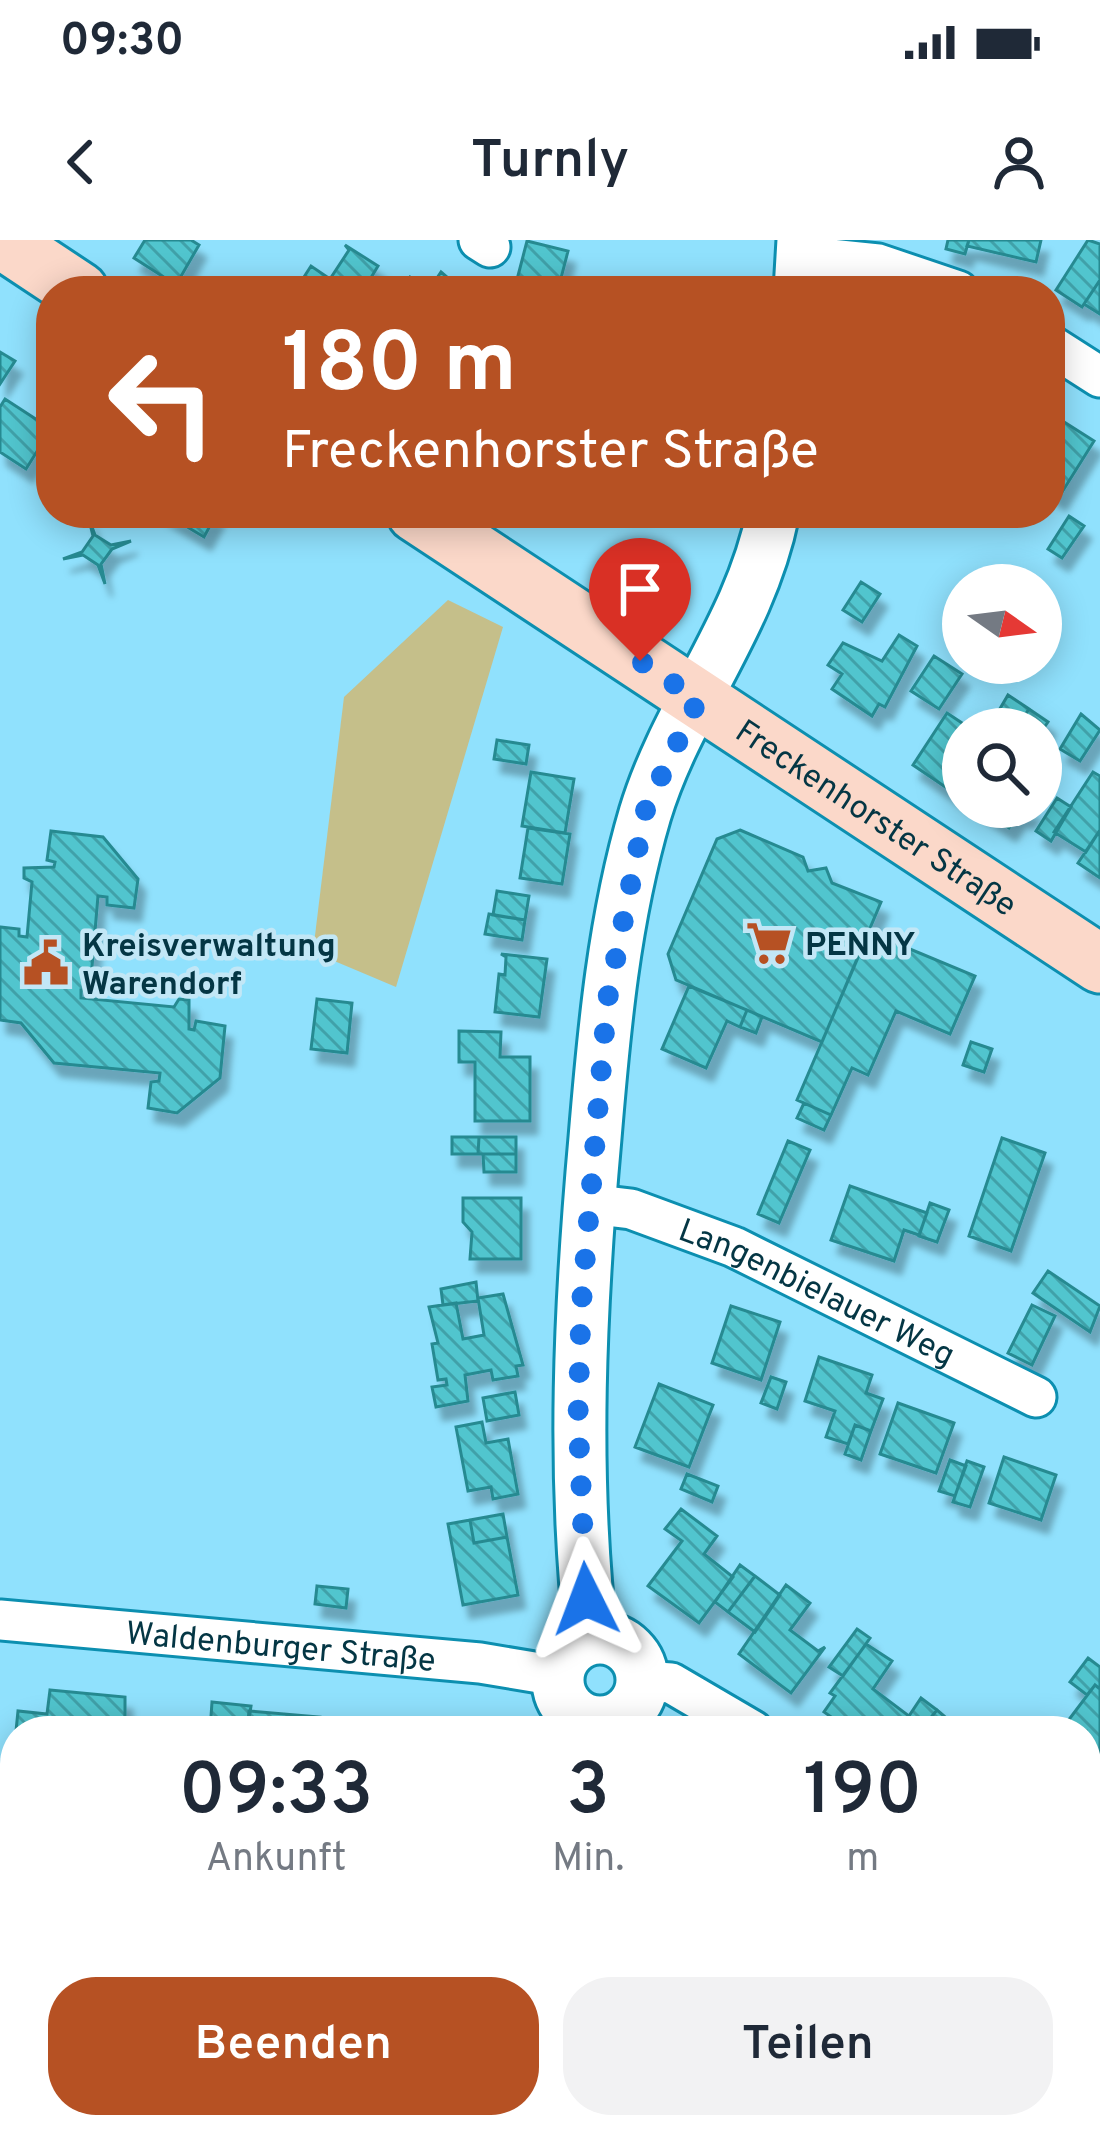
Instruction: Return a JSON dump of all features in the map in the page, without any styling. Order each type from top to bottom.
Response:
[{"type":"main road","points":[[2,240],[56,276]]},
{"type":"main road","name":"Freckenhorster Straße","points":[[439,528],[1100,964]]},
{"type":"street","points":[[802,262],[878,264],[914,276]]},
{"type":"street","points":[[1065,355],[1100,377]]},
{"type":"street","points":[[581,1716],[569,1709],[578,1417],[589,1204],[607,1002],[646,808],[734,634],[764,558],[770,528]]},
{"type":"street","name":"Langenbielauer Weg","points":[[589,1204],[631,1209],[734,1247],[1036,1396]]},
{"type":"street","name":"Waldenburger Straße","points":[[0,1620],[480,1663],[574,1658]]},
{"type":"street","points":[[574,1658],[626,1647],[638,1662],[642,1681],[630,1709],[619,1716]]},
{"type":"street","points":[[642,1681],[671,1684],[727,1716]]},
{"type":"shaded area","points":[[448,600],[503,627],[396,987],[313,952],[344,697]]},
{"type":"building","points":[[145,240],[191,240],[199,245],[181,276],[162,276],[134,258]]},
{"type":"building","points":[[948,240],[969,240],[965,254],[946,249]]},
{"type":"building","points":[[969,240],[1041,240],[1036,262],[967,246]]},
{"type":"building","points":[[1088,240],[1100,244],[1100,280],[1082,307],[1065,296],[1065,276]]},
{"type":"building","points":[[527,241],[568,251],[562,276],[518,276]]},
{"type":"building","points":[[345,245],[378,266],[372,276],[332,276],[349,250]]},
{"type":"building","points":[[311,266],[326,276],[305,276]]},
{"type":"building","points":[[1100,280],[1100,314],[1084,304]]},
{"type":"building","points":[[0,352],[15,361],[0,384]]},
{"type":"building","points":[[5,399],[36,419],[36,453],[26,469],[0,452],[0,407]]},
{"type":"building","points":[[1065,423],[1094,441],[1065,487]]},
{"type":"building","points":[[1069,516],[1084,526],[1062,558],[1048,549]]},
{"type":"building","points":[[91,528],[111,545],[131,541],[112,549],[101,564],[105,584],[98,565],[83,555],[63,559],[82,552],[93,536]]},
{"type":"building","points":[[861,582],[880,594],[862,622],[843,610]]},
{"type":"building","points":[[899,635],[917,646],[885,707],[879,704],[872,716],[832,689],[842,674],[828,665],[843,643],[882,661]]},
{"type":"building","points":[[934,656],[942,661],[942,684],[955,684],[939,709],[911,691]]},
{"type":"building","points":[[1008,695],[1028,708],[1000,708]]},
{"type":"building","points":[[1081,714],[1100,730],[1080,761],[1062,746]]},
{"type":"building","points":[[942,721],[942,785],[913,765]]},
{"type":"building","points":[[497,740],[529,745],[526,764],[494,759]]},
{"type":"building","points":[[531,772],[574,779],[565,833],[522,826]]},
{"type":"building","points":[[1093,772],[1100,776],[1100,830],[1086,852],[1054,832],[1062,828],[1062,820]]},
{"type":"building","points":[[1062,801],[1071,807],[1062,822]]},
{"type":"building","points":[[528,828],[570,834],[562,884],[520,878]]},
{"type":"building","points":[[1038,828],[1059,828],[1051,841]]},
{"type":"building","name":"PENNY","points":[[740,830],[803,857],[808,871],[826,868],[832,883],[881,902],[822,1042],[676,980],[668,954],[717,839]]},
{"type":"building","points":[[1100,830],[1100,878],[1078,863]]},
{"type":"building","name":"Kreisverwaltung Warendorf","points":[[51,831],[103,837],[138,879],[134,908],[107,905],[107,897],[98,896],[90,990],[81,990],[81,998],[174,1007],[179,999],[189,1000],[189,1029],[194,1030],[196,1021],[225,1026],[220,1078],[177,1113],[148,1108],[151,1082],[159,1081],[160,1073],[54,1063],[21,1023],[0,1020],[0,927],[19,929],[19,936],[27,937],[32,882],[24,878],[24,868],[54,867],[55,862],[47,860]]},
{"type":"building","points":[[497,891],[529,896],[525,920],[493,915]]},
{"type":"building","points":[[489,914],[525,920],[522,940],[485,934]]},
{"type":"building","points":[[869,932],[975,976],[950,1034],[896,1011],[868,1075],[852,1068],[831,1115],[797,1100]]},
{"type":"building","points":[[501,954],[547,959],[539,1017],[495,1012],[499,974],[505,975],[506,957]]},
{"type":"building","points":[[689,986],[747,1010],[740,1027],[727,1021],[706,1068],[662,1049]]},
{"type":"building","points":[[317,999],[352,1003],[347,1053],[311,1049]]},
{"type":"building","points":[[747,1010],[762,1017],[756,1033],[740,1027]]},
{"type":"building","points":[[459,1031],[501,1032],[500,1057],[530,1057],[530,1121],[475,1121],[475,1062],[459,1062]]},
{"type":"building","points":[[971,1042],[992,1049],[984,1072],[963,1065]]},
{"type":"building","points":[[804,1103],[831,1115],[824,1130],[797,1118]]},
{"type":"building","points":[[452,1137],[479,1137],[478,1154],[452,1154]]},
{"type":"building","points":[[479,1137],[516,1137],[516,1154],[478,1154]]},
{"type":"building","points":[[1002,1138],[1045,1153],[1011,1251],[969,1236]]},
{"type":"building","points":[[788,1141],[810,1150],[779,1223],[758,1214]]},
{"type":"building","points":[[483,1154],[516,1154],[516,1172],[484,1172]]},
{"type":"building","points":[[850,1186],[927,1213],[919,1235],[904,1230],[894,1261],[831,1240]]},
{"type":"building","points":[[463,1198],[521,1198],[521,1259],[470,1259],[472,1232],[463,1222]]},
{"type":"building","points":[[930,1203],[949,1210],[937,1242],[919,1236]]},
{"type":"building","points":[[1048,1271],[1100,1306],[1090,1332],[1033,1293]]},
{"type":"building","points":[[476,1282],[478,1301],[443,1305],[441,1289]]},
{"type":"building","points":[[503,1294],[523,1365],[516,1366],[518,1376],[493,1380],[491,1370],[465,1375],[468,1401],[436,1407],[432,1387],[447,1385],[446,1379],[438,1380],[432,1344],[438,1343],[429,1307],[456,1303],[463,1339],[484,1335],[478,1298]]},
{"type":"building","points":[[1032,1305],[1055,1316],[1032,1365],[1008,1353]]},
{"type":"building","points":[[731,1306],[780,1322],[761,1380],[712,1363]]},
{"type":"building","points":[[819,1357],[872,1375],[866,1393],[883,1399],[871,1431],[855,1425],[848,1444],[826,1437],[835,1411],[805,1401]]},
{"type":"building","points":[[771,1377],[786,1382],[777,1409],[761,1403]]},
{"type":"building","points":[[659,1384],[713,1405],[689,1467],[635,1447]]},
{"type":"building","points":[[515,1392],[519,1415],[487,1421],[483,1398]]},
{"type":"building","points":[[898,1403],[954,1423],[936,1473],[880,1454]]},
{"type":"building","points":[[482,1422],[486,1443],[508,1439],[518,1494],[493,1499],[491,1487],[468,1491],[456,1427]]},
{"type":"building","points":[[855,1425],[871,1431],[861,1460],[845,1454]]},
{"type":"building","points":[[1004,1457],[1056,1475],[1041,1520],[989,1503]]},
{"type":"building","points":[[950,1460],[966,1466],[955,1496],[939,1491]]},
{"type":"building","points":[[967,1461],[984,1467],[970,1507],[953,1502]]},
{"type":"building","points":[[687,1474],[718,1486],[712,1502],[681,1489]]},
{"type":"building","points":[[681,1509],[717,1536],[704,1554],[733,1577],[699,1623],[648,1586],[682,1541],[665,1529]]},
{"type":"building","points":[[503,1514],[507,1537],[474,1543],[470,1520]]},
{"type":"building","points":[[470,1520],[474,1543],[507,1537],[518,1595],[463,1605],[448,1524]]},
{"type":"building","points":[[740,1565],[755,1576],[728,1612],[715,1602]]},
{"type":"building","points":[[755,1576],[780,1595],[755,1632],[728,1612]]},
{"type":"building","points":[[786,1585],[810,1603],[790,1630],[818,1651],[825,1647],[791,1693],[739,1654]]},
{"type":"building","points":[[317,1586],[348,1589],[346,1608],[315,1604]]},
{"type":"building","points":[[857,1629],[870,1638],[843,1676],[829,1667]]},
{"type":"building","points":[[866,1644],[892,1661],[873,1689],[909,1716],[830,1716],[824,1712],[835,1696],[830,1693]]},
{"type":"building","points":[[1088,1658],[1100,1667],[1100,1689],[1095,1685],[1087,1695],[1070,1682]]},
{"type":"building","points":[[1095,1685],[1100,1689],[1100,1716],[1072,1716]]},
{"type":"building","points":[[50,1690],[125,1697],[125,1716],[18,1716],[18,1711],[47,1714]]},
{"type":"building","points":[[921,1698],[937,1710],[932,1716],[909,1716]]},
{"type":"building","points":[[212,1702],[251,1706],[249,1716],[211,1716]]},
{"type":"building","points":[[249,1711],[308,1716],[248,1716]]},
{"type":"place","name":"PENNY","points":[[769,943]]},
{"type":"place","name":"Kreisverwaltung Warendorf","points":[[46,963]]},
{"type":"route","points":[[586,1599],[578,1417],[581,1309],[607,1002],[646,808],[698,700],[640,661]]}]
